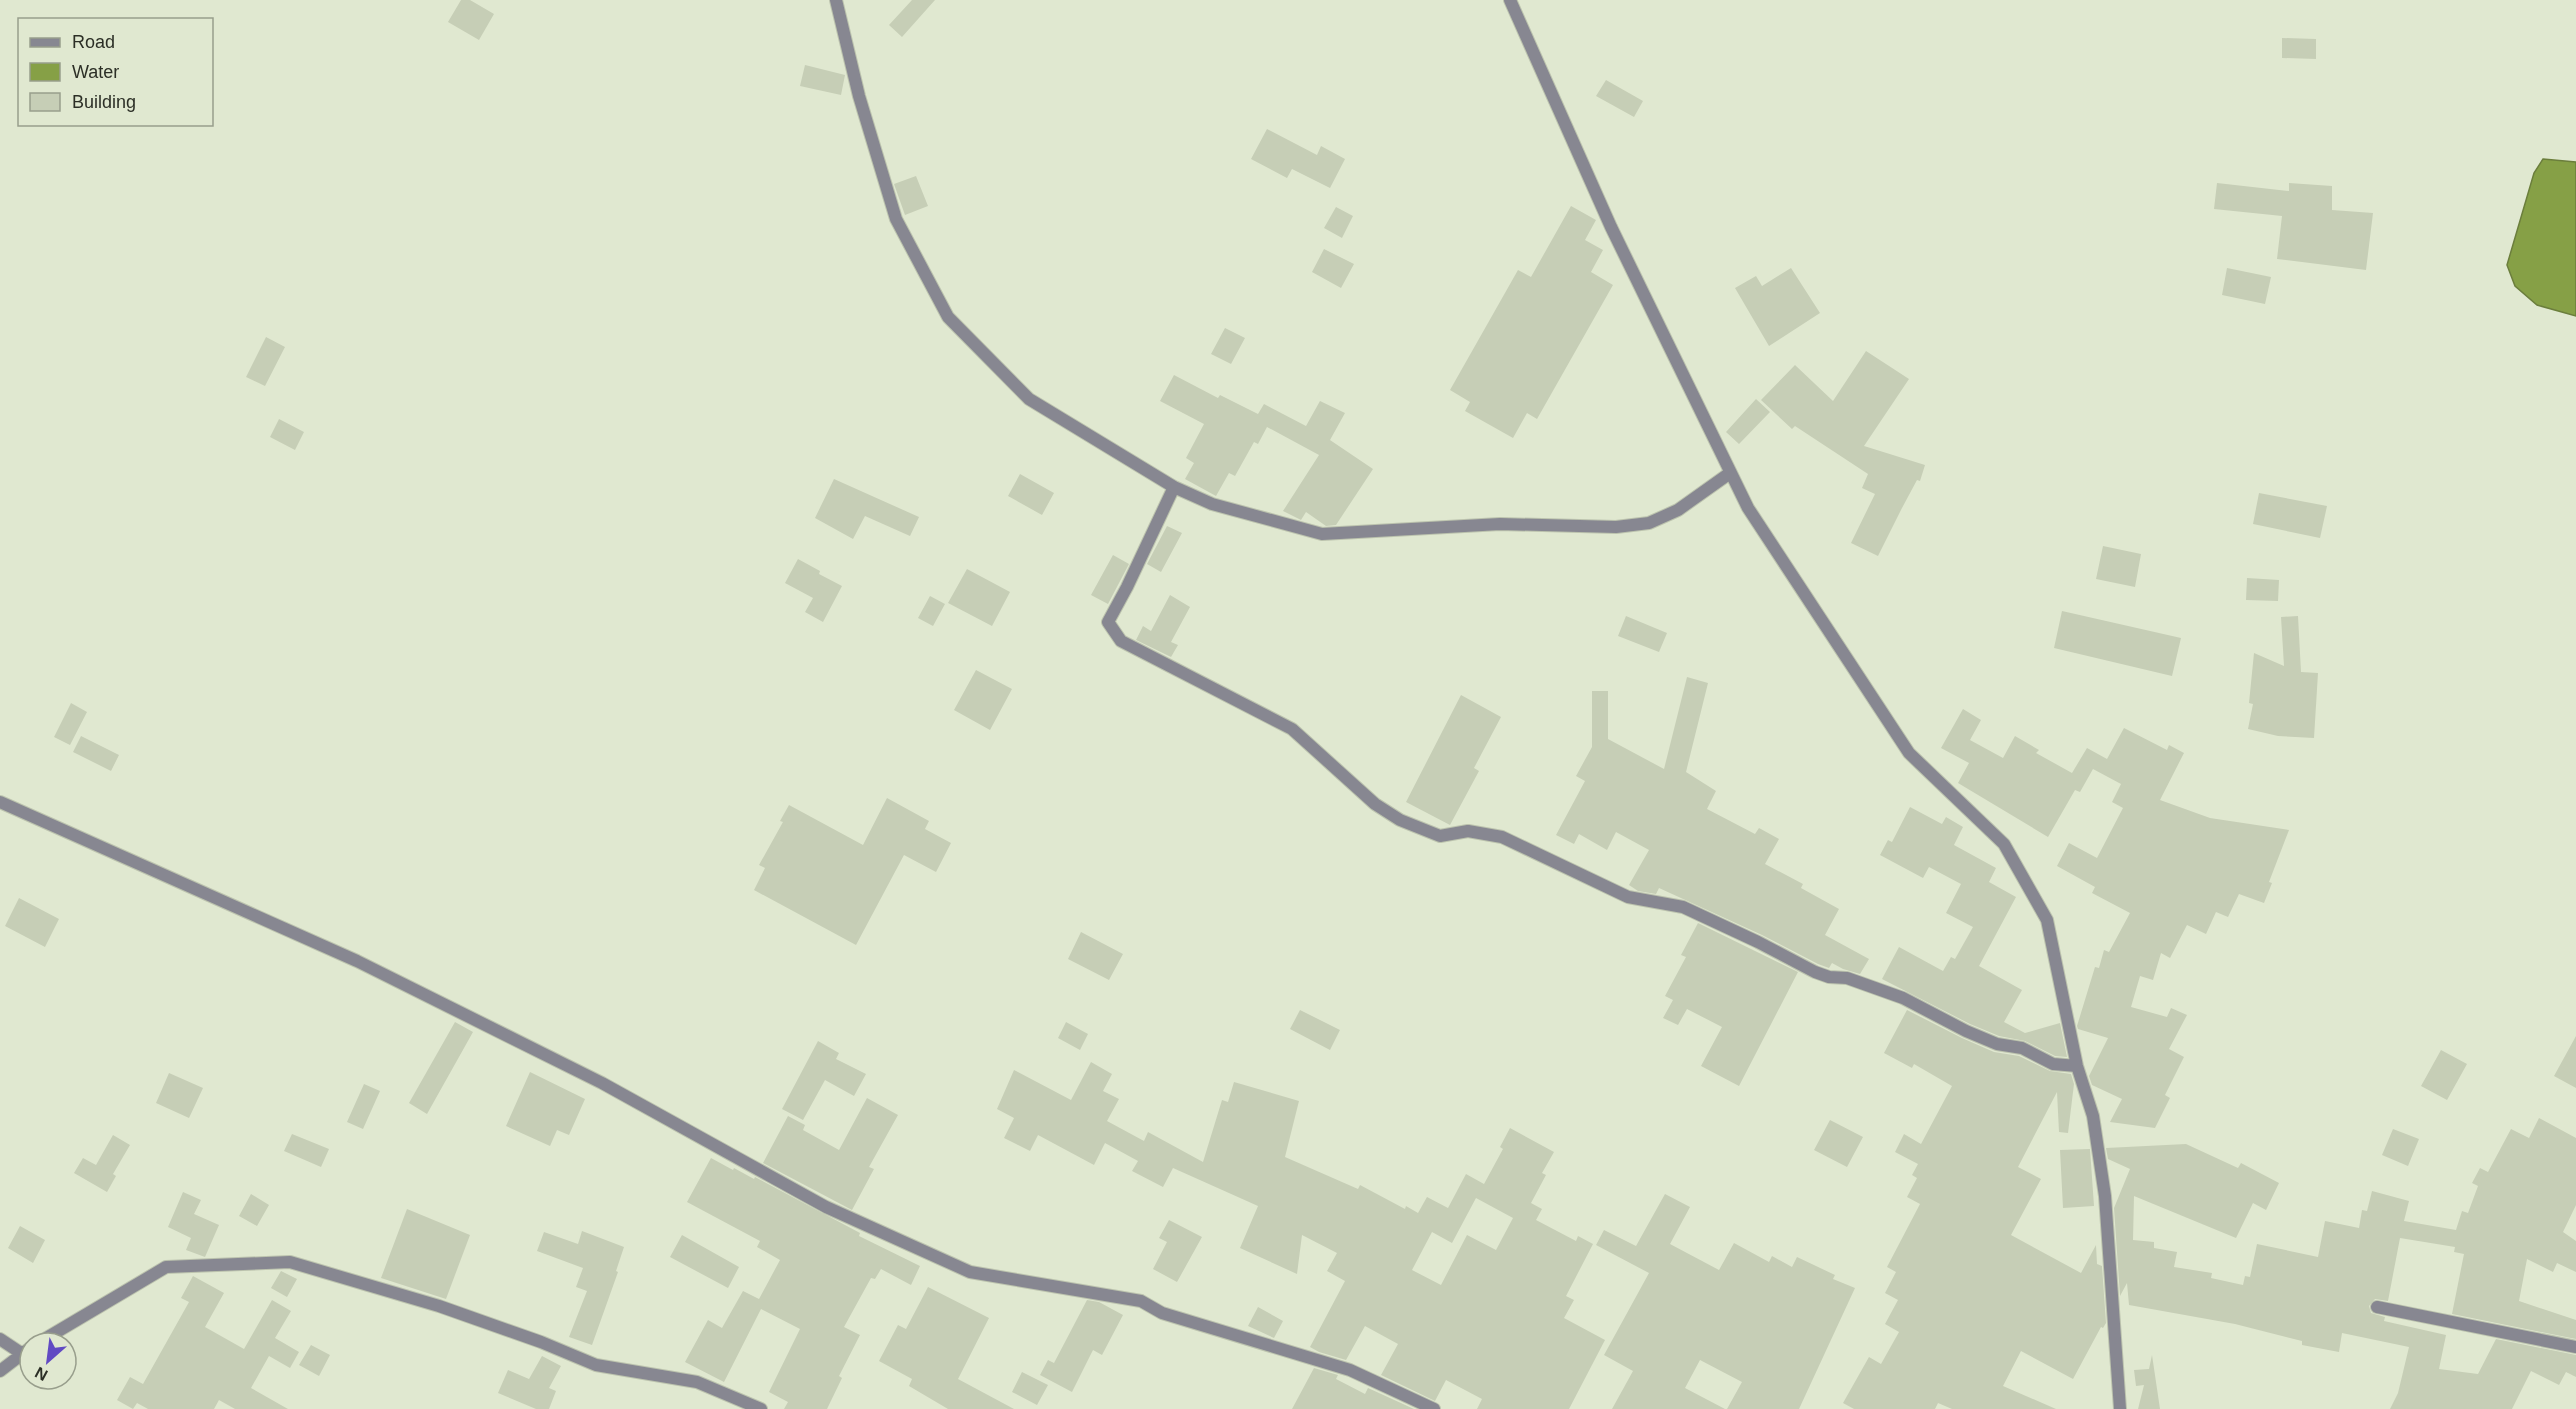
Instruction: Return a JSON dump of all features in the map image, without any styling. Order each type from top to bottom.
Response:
[{"type":"street","points":[[836,0],[859,96],[896,219],[948,317],[1029,399],[1174,487],[1212,504],[1322,534],[1500,524],[1616,527],[1649,524],[1678,510],[1730,473]]},
{"type":"street","points":[[1510,0],[1611,227],[1748,508],[1909,753],[2004,844],[2047,920],[2077,1066],[2093,1116],[2106,1196],[2121,1409]]},
{"type":"street","points":[[1174,487],[1108,622],[1121,641],[1292,729],[1374,804],[1400,820],[1440,836],[1468,831],[1502,837],[1628,897],[1683,907],[1815,972],[1829,977],[1847,978],[1903,998],[1966,1031],[1997,1044],[2022,1048],[2053,1064],[2077,1066]]},
{"type":"street","points":[[0,802],[357,961],[602,1083],[826,1207],[970,1272],[1141,1301],[1162,1313],[1350,1370],[1430,1408]]},
{"type":"street","points":[[58,1331],[166,1267],[290,1262],[439,1306],[541,1342],[596,1365],[697,1382],[761,1409]]},
{"type":"street","points":[[2377,1306],[2576,1347]]},
{"type":"street","points":[[0,1339],[18,1347]]},
{"type":"street","points":[[0,1371],[18,1356]]},
{"type":"water","points":[[2543,159],[2576,162],[2576,316],[2537,305],[2515,286],[2507,265],[2534,173]]},
{"type":"building","points":[[461,0],[470,0],[494,14],[479,40],[448,22]]},
{"type":"building","points":[[912,0],[935,0],[902,37],[889,25]]},
{"type":"building","points":[[2282,38],[2316,39],[2316,59],[2282,58]]},
{"type":"building","points":[[805,65],[845,75],[841,95],[800,86]]},
{"type":"building","points":[[1606,80],[1643,101],[1634,117],[1596,96]]},
{"type":"building","points":[[1267,129],[1317,155],[1321,146],[1345,159],[1330,188],[1292,169],[1287,178],[1251,159]]},
{"type":"building","points":[[916,176],[928,206],[905,215],[894,184]]},
{"type":"building","points":[[2217,183],[2289,191],[2289,183],[2332,186],[2332,210],[2373,213],[2366,270],[2277,259],[2282,216],[2214,209]]},
{"type":"building","points":[[1571,206],[1596,220],[1585,240],[1603,250],[1591,272],[1613,285],[1537,419],[1527,413],[1513,438],[1465,411],[1470,402],[1450,390],[1518,270],[1531,277]]},
{"type":"building","points":[[1336,207],[1353,216],[1342,238],[1324,228]]},
{"type":"building","points":[[1324,249],[1354,264],[1341,288],[1312,272]]},
{"type":"building","points":[[1791,268],[1820,313],[1769,346],[1735,288],[1756,276],[1762,286]]},
{"type":"building","points":[[2227,268],[2271,277],[2265,304],[2222,295]]},
{"type":"building","points":[[1225,328],[1245,338],[1231,364],[1211,354]]},
{"type":"building","points":[[266,337],[285,347],[265,386],[246,377]]},
{"type":"building","points":[[1866,351],[1909,379],[1864,446],[1925,465],[1920,481],[1917,480],[1878,556],[1851,543],[1875,494],[1862,488],[1868,474],[1795,426],[1792,429],[1761,400],[1795,365],[1833,401]]},
{"type":"building","points":[[1174,375],[1218,398],[1220,395],[1258,414],[1264,404],[1306,426],[1320,401],[1345,413],[1330,440],[1373,469],[1336,525],[1326,526],[1306,512],[1301,520],[1283,511],[1319,455],[1267,427],[1258,444],[1254,442],[1235,476],[1229,473],[1216,496],[1185,479],[1194,463],[1186,458],[1204,424],[1160,401]]},
{"type":"building","points":[[1756,399],[1770,412],[1739,444],[1726,432]]},
{"type":"building","points":[[279,419],[304,432],[295,450],[270,437]]},
{"type":"building","points":[[1020,474],[1054,493],[1042,515],[1008,496]]},
{"type":"building","points":[[834,479],[919,517],[910,536],[865,516],[853,539],[815,518]]},
{"type":"building","points":[[2259,493],[2327,506],[2320,538],[2253,524]]},
{"type":"building","points":[[1167,526],[1182,533],[1161,572],[1147,564]]},
{"type":"building","points":[[2103,546],[2141,554],[2135,587],[2096,579]]},
{"type":"building","points":[[1113,555],[1129,564],[1108,604],[1091,595]]},
{"type":"building","points":[[798,559],[820,571],[819,574],[842,586],[823,622],[805,612],[813,598],[785,583]]},
{"type":"building","points":[[967,569],[1010,592],[992,626],[948,603]]},
{"type":"building","points":[[2247,578],[2279,580],[2278,601],[2246,600]]},
{"type":"building","points":[[1170,595],[1190,607],[1171,642],[1178,645],[1171,657],[1136,640],[1143,626],[1151,631]]},
{"type":"building","points":[[930,596],[945,604],[933,626],[918,618]]},
{"type":"building","points":[[2062,611],[2181,638],[2172,676],[2054,648]]},
{"type":"building","points":[[1626,616],[1667,633],[1659,652],[1618,636]]},
{"type":"building","points":[[2298,616],[2301,672],[2318,673],[2314,738],[2278,736],[2248,729],[2253,704],[2249,703],[2254,653],[2284,666],[2281,617]]},
{"type":"building","points":[[976,670],[1012,689],[990,730],[954,710]]},
{"type":"building","points":[[1687,677],[1708,683],[1686,772],[1716,791],[1707,809],[1755,834],[1759,828],[1779,839],[1765,864],[1803,884],[1801,888],[1839,909],[1825,935],[1869,959],[1860,974],[1832,963],[1829,968],[1818,964],[1762,935],[1659,888],[1656,894],[1638,891],[1629,885],[1649,850],[1616,832],[1607,850],[1579,834],[1574,844],[1556,835],[1585,781],[1576,776],[1592,747],[1592,691],[1608,691],[1608,739],[1664,769]]},
{"type":"building","points":[[1461,695],[1501,717],[1474,768],[1479,771],[1450,825],[1406,802]]},
{"type":"building","points":[[71,703],[87,712],[70,745],[54,737]]},
{"type":"building","points":[[1963,709],[1981,720],[1970,740],[2003,758],[2015,736],[2039,750],[2036,753],[2072,773],[2087,748],[2107,759],[2124,728],[2167,750],[2169,745],[2184,753],[2160,800],[2210,818],[2289,830],[2269,882],[2272,883],[2264,903],[2239,894],[2228,917],[2216,912],[2206,934],[2187,925],[2170,958],[2161,953],[2153,980],[2140,976],[2131,1007],[2167,1017],[2171,1008],[2187,1015],[2169,1049],[2184,1057],[2165,1095],[2170,1098],[2155,1128],[2110,1122],[2122,1099],[2092,1085],[2089,1076],[2108,1038],[2078,1029],[2077,1026],[2095,967],[2099,968],[2104,950],[2109,952],[2130,913],[2092,893],[2095,887],[2057,866],[2069,843],[2097,858],[2123,808],[2112,802],[2121,784],[2093,769],[2080,792],[2075,790],[2048,837],[1958,783],[1969,763],[1941,748]]},
{"type":"building","points":[[81,736],[119,755],[111,771],[73,752]]},
{"type":"building","points":[[887,798],[929,821],[925,829],[951,843],[936,872],[904,855],[856,945],[754,890],[765,868],[759,865],[783,822],[780,821],[789,805],[863,845]]},
{"type":"building","points":[[1910,807],[1942,824],[1946,817],[1963,827],[1954,845],[1996,868],[1989,882],[2016,897],[1979,966],[2022,990],[2004,1022],[2025,1033],[2060,1023],[2067,1057],[2055,1056],[2025,1041],[1999,1036],[1970,1024],[1882,979],[1899,947],[1943,971],[1951,957],[1955,959],[1973,927],[1946,913],[1961,884],[1929,867],[1923,878],[1880,855],[1888,840],[1892,842]]},
{"type":"building","points":[[19,898],[59,919],[45,947],[5,926]]},
{"type":"building","points":[[1698,923],[1798,972],[1739,1086],[1701,1066],[1722,1027],[1687,1009],[1678,1025],[1663,1018],[1673,1000],[1665,996],[1686,957],[1681,955]]},
{"type":"building","points":[[1081,932],[1123,954],[1109,980],[1068,959]]},
{"type":"building","points":[[1300,1010],[1340,1030],[1330,1050],[1290,1029]]},
{"type":"building","points":[[1907,1010],[1994,1052],[2019,1056],[2050,1071],[2071,1074],[2074,1084],[2068,1133],[2059,1132],[2057,1092],[2018,1167],[2041,1179],[2011,1235],[2081,1273],[2096,1245],[2097,1264],[2102,1266],[2106,1323],[2103,1328],[2101,1327],[2073,1379],[2021,1351],[2003,1386],[2056,1409],[1952,1409],[1938,1403],[1935,1409],[1854,1409],[1843,1403],[1869,1357],[1881,1364],[1899,1332],[1885,1324],[1898,1300],[1885,1293],[1896,1272],[1887,1267],[1920,1204],[1907,1197],[1917,1178],[1912,1175],[1918,1164],[1895,1152],[1904,1134],[1921,1144],[1952,1086],[1914,1064],[1912,1068],[1884,1053]]},
{"type":"building","points":[[455,1022],[473,1032],[427,1114],[409,1103]]},
{"type":"building","points":[[1066,1022],[1088,1034],[1080,1050],[1058,1038]]},
{"type":"building","points":[[2576,1036],[2576,1088],[2554,1076]]},
{"type":"building","points":[[818,1041],[839,1053],[836,1059],[866,1074],[854,1096],[825,1080],[803,1120],[782,1109]]},
{"type":"building","points":[[2441,1050],[2467,1064],[2447,1100],[2421,1086]]},
{"type":"building","points":[[1091,1062],[1112,1074],[1103,1091],[1119,1099],[1107,1121],[1144,1141],[1148,1132],[1203,1162],[1222,1100],[1228,1102],[1234,1082],[1299,1101],[1285,1157],[1358,1189],[1360,1185],[1405,1209],[1406,1206],[1418,1213],[1427,1197],[1448,1208],[1466,1174],[1484,1184],[1503,1149],[1500,1147],[1510,1128],[1554,1152],[1542,1173],[1546,1175],[1531,1203],[1542,1209],[1536,1220],[1576,1241],[1578,1236],[1593,1244],[1566,1296],[1574,1300],[1564,1318],[1605,1340],[1569,1409],[1477,1409],[1482,1399],[1446,1380],[1435,1401],[1381,1375],[1398,1344],[1365,1326],[1346,1360],[1310,1347],[1345,1281],[1327,1271],[1337,1253],[1302,1235],[1297,1274],[1240,1248],[1258,1206],[1173,1168],[1163,1187],[1132,1171],[1138,1161],[1105,1143],[1094,1165],[1038,1135],[1030,1151],[1004,1138],[1014,1118],[997,1109],[1014,1070],[1071,1100]],"holes":[[[1476,1198],[1513,1218],[1496,1250],[1467,1235],[1441,1285],[1412,1270],[1432,1232],[1452,1243]]]},
{"type":"building","points":[[530,1072],[585,1099],[569,1135],[557,1130],[550,1146],[506,1126]]},
{"type":"building","points":[[169,1073],[203,1088],[189,1118],[156,1103]]},
{"type":"building","points":[[364,1084],[380,1091],[363,1129],[347,1122]]},
{"type":"building","points":[[867,1098],[898,1115],[869,1167],[874,1169],[852,1210],[763,1163],[788,1116],[805,1125],[803,1130],[839,1150]]},
{"type":"building","points":[[2539,1118],[2576,1138],[2576,1205],[2563,1232],[2576,1241],[2576,1272],[2557,1263],[2553,1272],[2527,1259],[2519,1301],[2576,1320],[2576,1339],[2452,1314],[2464,1254],[2454,1252],[2455,1247],[2400,1238],[2388,1301],[2375,1299],[2369,1306],[2371,1313],[2385,1317],[2384,1321],[2446,1335],[2439,1369],[2478,1374],[2496,1339],[2576,1355],[2576,1377],[2566,1372],[2559,1385],[2531,1371],[2512,1409],[2390,1409],[2398,1393],[2409,1347],[2342,1333],[2339,1352],[2302,1345],[2302,1341],[2235,1324],[2129,1305],[2127,1283],[2120,1296],[2114,1208],[2130,1169],[2108,1159],[2106,1148],[2186,1144],[2238,1168],[2241,1163],[2279,1183],[2266,1210],[2253,1203],[2236,1238],[2134,1196],[2133,1240],[2154,1242],[2154,1248],[2177,1252],[2174,1267],[2212,1273],[2211,1278],[2243,1285],[2245,1276],[2250,1277],[2257,1244],[2318,1257],[2325,1221],[2359,1228],[2362,1210],[2367,1211],[2372,1191],[2409,1201],[2404,1221],[2456,1230],[2462,1211],[2468,1213],[2478,1186],[2472,1183],[2480,1168],[2488,1172],[2511,1129],[2529,1138]]},
{"type":"building","points":[[1830,1120],[1863,1137],[1847,1167],[1814,1150]]},
{"type":"building","points":[[2393,1129],[2419,1139],[2408,1166],[2382,1155]]},
{"type":"building","points":[[292,1134],[329,1149],[321,1167],[284,1151]]},
{"type":"building","points":[[113,1135],[130,1145],[113,1174],[116,1176],[107,1192],[74,1173],[83,1158],[96,1165]]},
{"type":"building","points":[[2090,1149],[2094,1206],[2063,1208],[2060,1150]]},
{"type":"building","points":[[711,1158],[733,1170],[734,1168],[754,1179],[755,1177],[860,1233],[859,1236],[920,1266],[911,1285],[881,1269],[875,1279],[871,1278],[844,1327],[860,1335],[839,1376],[842,1378],[827,1409],[784,1409],[788,1402],[769,1392],[800,1329],[761,1309],[724,1382],[685,1362],[708,1320],[722,1328],[743,1291],[759,1299],[780,1260],[757,1247],[760,1241],[687,1202]]},
{"type":"building","points":[[183,1192],[201,1200],[194,1214],[219,1225],[205,1257],[186,1250],[191,1238],[168,1227]]},
{"type":"building","points":[[251,1194],[269,1205],[257,1226],[239,1216]]},
{"type":"building","points":[[1665,1194],[1690,1207],[1670,1244],[1719,1270],[1734,1243],[1769,1262],[1772,1256],[1792,1267],[1797,1257],[1835,1275],[1833,1279],[1855,1288],[1799,1409],[1727,1409],[1742,1382],[1700,1360],[1685,1388],[1725,1409],[1612,1409],[1633,1371],[1604,1355],[1649,1273],[1596,1245],[1604,1230],[1636,1246]]},
{"type":"building","points":[[407,1209],[470,1235],[446,1299],[381,1278]]},
{"type":"building","points":[[1169,1220],[1202,1237],[1177,1282],[1153,1269],[1167,1242],[1159,1238]]},
{"type":"building","points":[[20,1226],[45,1240],[33,1263],[8,1248]]},
{"type":"building","points":[[582,1231],[624,1247],[616,1271],[618,1272],[592,1345],[569,1337],[587,1291],[576,1287],[583,1268],[537,1251],[544,1232],[578,1244]]},
{"type":"building","points":[[682,1235],[739,1267],[728,1288],[670,1257]]},
{"type":"building","points":[[281,1271],[297,1279],[287,1297],[271,1288]]},
{"type":"building","points":[[193,1276],[224,1293],[205,1327],[244,1349],[272,1300],[291,1311],[275,1338],[299,1352],[290,1368],[269,1356],[251,1388],[288,1409],[235,1409],[219,1400],[214,1409],[148,1409],[137,1403],[133,1409],[117,1400],[130,1377],[143,1384],[189,1302],[181,1298]]},
{"type":"building","points":[[928,1287],[989,1318],[958,1379],[1014,1409],[948,1409],[909,1386],[912,1379],[879,1361],[898,1325],[906,1329]]},
{"type":"building","points":[[1087,1300],[1099,1302],[1123,1315],[1102,1355],[1093,1350],[1072,1392],[1040,1375],[1048,1360],[1054,1363]]},
{"type":"building","points":[[1258,1307],[1283,1321],[1274,1338],[1248,1326]]},
{"type":"building","points":[[311,1345],[330,1355],[319,1376],[299,1365]]},
{"type":"building","points":[[2152,1355],[2160,1409],[2138,1409],[2144,1385],[2136,1386],[2134,1370],[2149,1369]]},
{"type":"building","points":[[542,1356],[561,1366],[549,1388],[556,1391],[549,1409],[536,1409],[498,1393],[508,1370],[529,1379]]},
{"type":"building","points":[[1314,1368],[1338,1375],[1336,1379],[1365,1394],[1368,1388],[1414,1409],[1292,1409]]},
{"type":"building","points":[[1022,1372],[1048,1385],[1037,1405],[1012,1392]]}]
